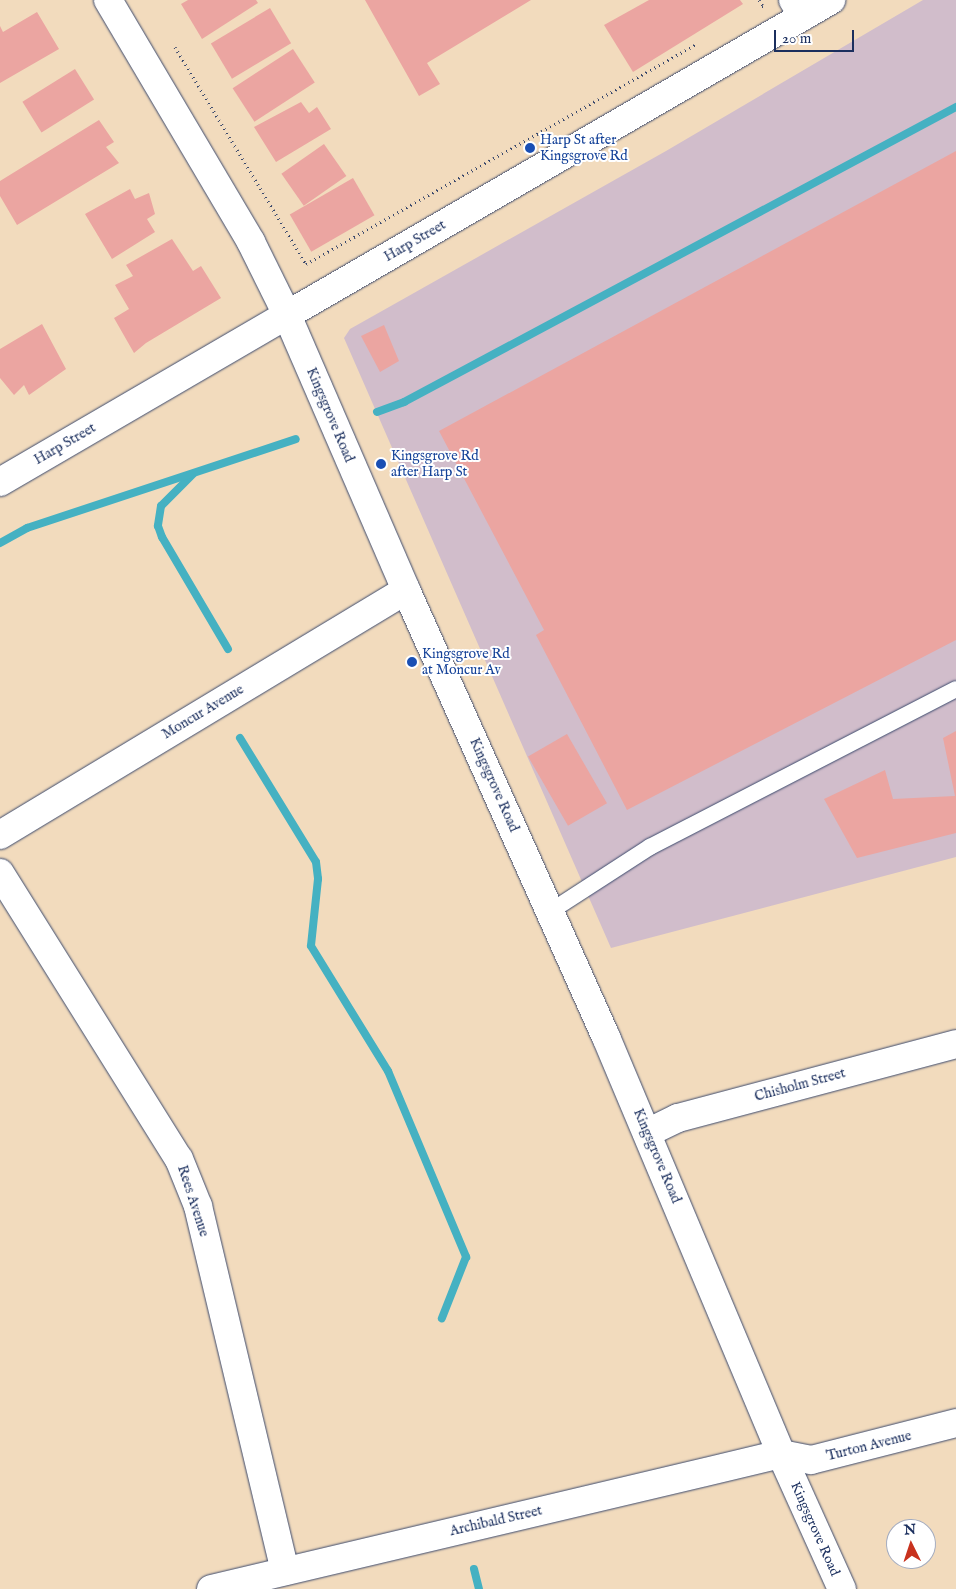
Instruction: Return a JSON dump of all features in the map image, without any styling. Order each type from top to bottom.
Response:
[{"type":"street","name":"Kingsgrove Road","points":[[108,0],[251,242],[287,315],[406,590],[551,911],[647,1133],[781,1454],[842,1589]]},
{"type":"street","name":"Harp Street","points":[[0,482],[287,315],[798,8],[831,0]]},
{"type":"street","name":"Moncur Avenue","points":[[0,835],[406,590]]},
{"type":"street","name":"Rees Avenue","points":[[0,873],[180,1158],[198,1206],[285,1572]]},
{"type":"street","name":"Chisholm Street","points":[[647,1133],[678,1118],[956,1044]]},
{"type":"street","name":"Turton Avenue","points":[[781,1454],[811,1460],[956,1424]]},
{"type":"street","name":"Archibald Street","points":[[211,1589],[781,1454]]},
{"type":"lane","points":[[551,911],[650,847],[956,689]]},
{"type":"path","points":[[754,11],[763,6],[759,0]]},
{"type":"path","points":[[175,47],[306,264],[702,40]]},
{"type":"shaded area","points":[[923,0],[956,0],[956,857],[611,948],[344,338],[350,329],[666,151]]},
{"type":"building","points":[[188,0],[256,0],[258,3],[202,39],[181,4]]},
{"type":"building","points":[[365,0],[531,0],[427,63],[440,84],[419,96]]},
{"type":"building","points":[[649,0],[740,0],[743,4],[633,72],[604,25]]},
{"type":"building","points":[[270,8],[291,43],[232,79],[211,44]]},
{"type":"building","points":[[37,12],[59,49],[0,83],[0,26],[3,32]]},
{"type":"building","points":[[293,49],[315,83],[254,122],[233,88]]},
{"type":"building","points":[[75,69],[94,100],[41,132],[22,102]]},
{"type":"building","points":[[301,102],[309,113],[317,107],[331,129],[276,162],[254,127]]},
{"type":"building","points":[[99,120],[114,142],[106,147],[119,163],[17,225],[0,196],[0,181]]},
{"type":"building","points":[[324,144],[346,176],[304,206],[281,174]]},
{"type":"building","points":[[956,151],[956,640],[627,810],[536,635],[544,630],[439,431]]},
{"type":"building","points":[[353,178],[374,215],[311,252],[290,215]]},
{"type":"building","points":[[130,189],[135,199],[149,193],[155,214],[147,219],[155,232],[112,259],[85,214]]},
{"type":"building","points":[[172,239],[193,271],[201,266],[221,298],[146,343],[134,353],[114,318],[129,309],[115,285],[133,276],[126,265]]},
{"type":"building","points":[[42,324],[66,369],[29,395],[24,385],[14,395],[0,378],[0,349]]},
{"type":"building","points":[[384,325],[399,361],[380,372],[361,336]]},
{"type":"building","points":[[956,731],[956,833],[857,858],[824,799],[885,770],[893,799],[955,796],[943,738]]},
{"type":"building","points":[[567,734],[607,803],[568,826],[528,756]]},
{"type":"waterway","points":[[377,412],[404,402],[956,107]]},
{"type":"waterway","points":[[0,543],[27,528],[296,439]]},
{"type":"waterway","points":[[193,474],[161,506],[158,526],[162,537],[228,649]]},
{"type":"waterway","points":[[240,738],[316,862],[318,879],[311,946],[388,1071],[466,1257],[442,1318]]},
{"type":"waterway","points":[[474,1569],[479,1589]]},
{"type":"place","name":"Harp St after Kingsgrove Rd","points":[[530,148]]},
{"type":"place","name":"Kingsgrove Rd after Harp St","points":[[381,464]]},
{"type":"place","name":"Kingsgrove Rd at Moncur Av","points":[[412,662]]}]
